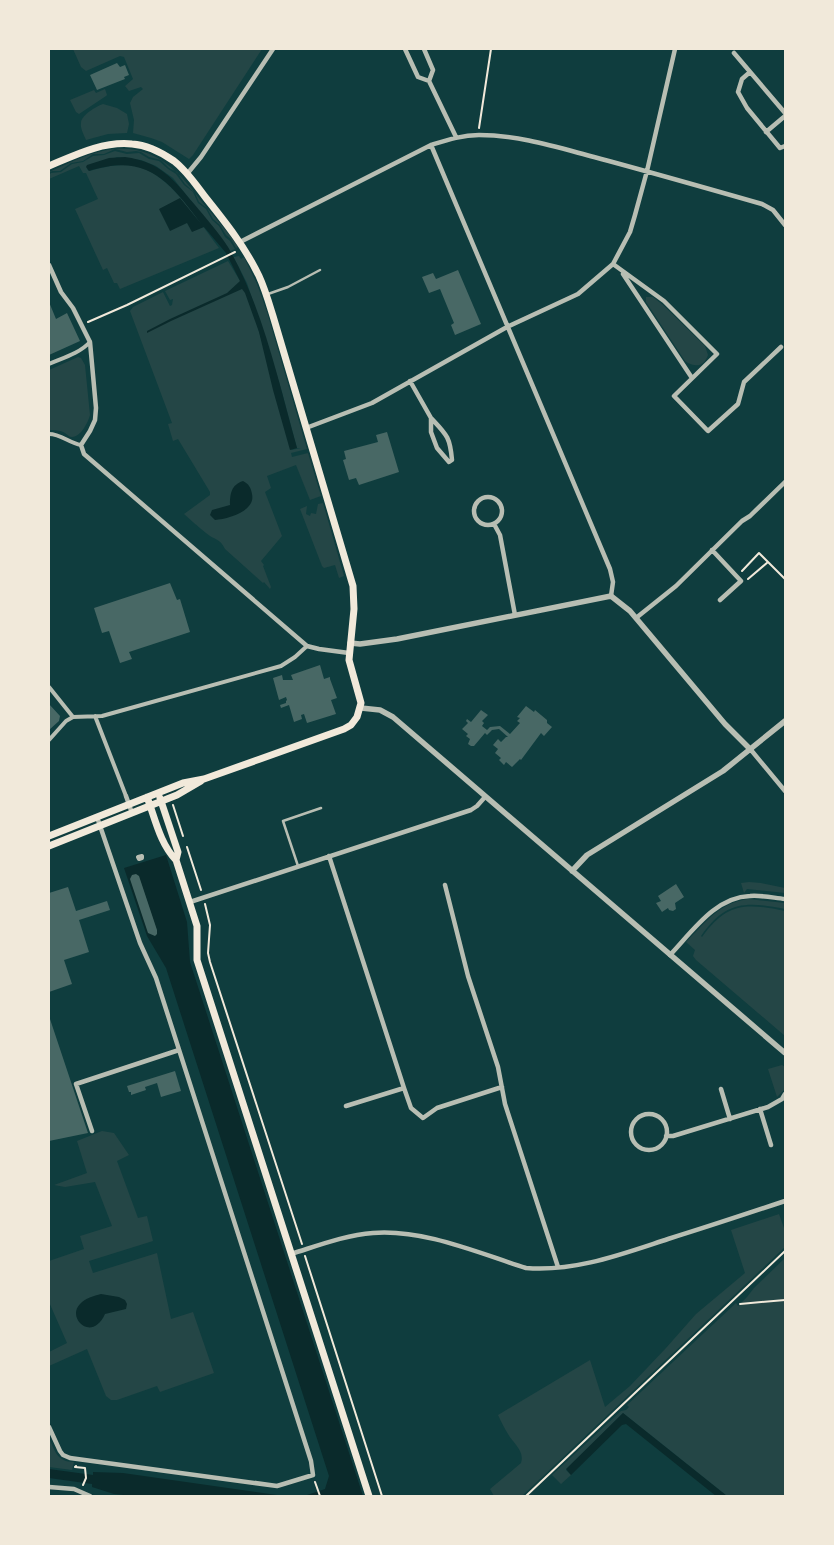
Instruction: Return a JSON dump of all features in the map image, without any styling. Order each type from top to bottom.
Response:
[{"type":"main road","points":[[49,166],[104,145],[133,144],[145,146],[173,160],[187,174],[240,242],[258,273],[267,295],[353,586],[354,609],[349,652],[350,667],[360,699],[360,708],[356,719],[344,729],[204,780],[186,791],[151,806],[49,846]]},
{"type":"main road","points":[[49,836],[183,783],[204,780]]},
{"type":"main road","points":[[158,793],[178,852],[176,860],[197,926],[197,960],[369,1496]]},
{"type":"main road","points":[[147,797],[163,840],[171,856],[176,860]]},
{"type":"street","points":[[187,174],[201,157],[273,49]]},
{"type":"street","points":[[405,49],[418,76],[429,81],[456,137]]},
{"type":"street","points":[[424,49],[433,70],[429,81]]},
{"type":"street","points":[[306,428],[372,403],[507,327],[578,294],[614,264],[630,232],[647,171],[675,49]]},
{"type":"street","points":[[734,53],[785,114],[766,132]]},
{"type":"street","points":[[750,72],[742,79],[738,92],[747,108],[766,132],[780,148],[785,146]]},
{"type":"street","points":[[240,242],[431,145],[456,137],[478,135],[516,138],[647,171],[762,204],[773,210],[785,225]]},
{"type":"street","points":[[431,145],[610,569],[613,582],[611,596]]},
{"type":"street","points":[[614,264],[664,301],[717,354],[674,396],[708,431],[738,404],[744,382],[781,347]]},
{"type":"street","points":[[49,265],[61,292],[73,308],[90,342],[96,408],[95,420],[81,445]]},
{"type":"street","points":[[621,270],[692,378]]},
{"type":"street","points":[[49,364],[77,352],[90,342]]},
{"type":"street","points":[[410,381],[431,418],[446,433],[450,444],[452,460],[448,462],[437,448],[431,432],[431,418]]},
{"type":"street","points":[[49,434],[55,434],[73,444],[81,445]]},
{"type":"street","points":[[81,445],[84,454],[307,646],[349,652]]},
{"type":"street","points":[[636,618],[676,586],[785,482]]},
{"type":"street","points":[[490,498],[499,503],[501,516],[494,524],[483,524],[477,520],[474,512],[475,507],[481,500],[490,498]]},
{"type":"street","points":[[494,524],[500,535],[515,615]]},
{"type":"street","points":[[712,550],[741,581],[720,600]]},
{"type":"street","points":[[350,643],[360,644],[381,641],[611,596],[625,606],[636,618],[725,724],[751,750],[785,791]]},
{"type":"street","points":[[49,740],[73,717],[95,716],[142,705],[281,666],[307,646]]},
{"type":"street","points":[[49,687],[73,717]]},
{"type":"street","points":[[360,708],[380,710],[389,715],[785,1053]]},
{"type":"street","points":[[95,716],[132,813]]},
{"type":"street","points":[[572,871],[587,855],[723,771],[785,721]]},
{"type":"street","points":[[190,902],[471,810],[485,797]]},
{"type":"street","points":[[49,1427],[60,1451],[63,1455],[70,1458],[277,1486],[313,1475],[156,978],[140,943],[97,817]]},
{"type":"street","points":[[329,856],[411,1108],[423,1118],[437,1108],[502,1088]]},
{"type":"street","points":[[445,885],[468,976],[498,1067],[505,1104],[558,1267]]},
{"type":"street","points":[[670,955],[710,914],[725,902],[751,896],[785,899]]},
{"type":"street","points":[[92,1131],[76,1084],[179,1050]]},
{"type":"street","points":[[346,1106],[404,1088]]},
{"type":"street","points":[[720,1089],[730,1119]]},
{"type":"street","points":[[666,1136],[673,1136],[760,1110],[776,1103],[785,1094]]},
{"type":"street","points":[[760,1110],[771,1145]]},
{"type":"street","points":[[650,1114],[661,1119],[667,1130],[666,1136],[660,1146],[648,1150],[636,1145],[631,1134],[631,1128],[638,1117],[650,1114]]},
{"type":"street","points":[[291,1254],[349,1237],[372,1233],[395,1233],[438,1240],[526,1268],[540,1269],[573,1266],[612,1257],[785,1201]]},
{"type":"street","points":[[49,1487],[74,1489],[90,1496]]},
{"type":"lane","points":[[267,295],[288,287],[320,270]]},
{"type":"lane","points":[[298,866],[283,821],[321,808]]},
{"type":"path","points":[[478,135],[491,49]]},
{"type":"path","points":[[82,325],[232,254]]},
{"type":"path","points":[[740,573],[759,553],[785,579]]},
{"type":"path","points":[[741,581],[748,579],[768,562]]},
{"type":"path","points":[[203,897],[210,925],[208,953],[210,962],[382,1496]]},
{"type":"path","points":[[526,1496],[785,1251]]},
{"type":"path","points":[[740,1304],[785,1300]]},
{"type":"path","points":[[82,1485],[86,1478],[84,1471]]},
{"type":"path","points":[[318,1490],[320,1496]]},
{"type":"shaded area","points":[[73,49],[262,49],[189,159],[162,142],[133,133],[134,120],[130,103],[133,97],[143,89],[141,87],[129,91],[125,86],[133,79],[124,57],[120,56],[86,71],[81,67]]},
{"type":"shaded area","points":[[105,89],[106,96],[79,114],[76,112],[70,100],[94,90],[96,93]]},
{"type":"shaded area","points":[[103,104],[117,108],[127,114],[129,124],[127,133],[108,134],[86,140],[81,127],[82,120],[90,111]]},
{"type":"shaded area","points":[[115,149],[104,154],[93,154],[83,161],[71,163],[60,171],[49,173],[49,172],[64,165],[89,155],[106,150]]},
{"type":"shaded area","points":[[115,149],[130,149],[144,152],[161,160],[149,157],[141,152],[127,152]]},
{"type":"shaded area","points":[[115,151],[127,154],[139,153],[149,159],[159,161],[176,174],[184,185],[193,192],[198,203],[206,209],[212,220],[219,226],[235,249],[230,251],[173,178],[156,166],[141,160],[117,157],[87,169],[89,171],[123,165],[148,170],[171,188],[193,212],[219,248],[120,289],[117,283],[114,283],[107,268],[103,270],[75,209],[98,199],[86,173],[83,173],[79,166],[49,179],[51,173],[61,172],[72,164],[83,162],[93,156]]},
{"type":"shaded area","points":[[125,157],[148,163],[165,173],[217,231],[228,247],[240,270],[260,319],[297,448],[290,450],[259,332],[242,289],[147,333],[147,331],[170,319],[227,293],[240,281],[226,253],[204,227],[192,232],[187,223],[170,231],[159,209],[180,198],[203,226],[180,197],[156,175],[143,169],[127,166],[110,166],[89,171],[86,167],[109,158]]},
{"type":"shaded area","points":[[178,174],[188,185],[193,192],[185,184]]},
{"type":"shaded area","points":[[195,194],[207,208],[199,202]]},
{"type":"shaded area","points":[[207,208],[238,247],[236,248],[220,225],[213,219]]},
{"type":"shaded area","points":[[239,256],[241,259],[244,257],[257,284],[267,312],[307,449],[291,453],[292,457],[308,453],[321,496],[310,500],[296,465],[267,476],[271,488],[265,492],[282,536],[261,561],[264,565],[270,589],[225,549],[219,541],[184,514],[210,495],[210,492],[178,439],[173,441],[168,424],[172,423],[130,311],[133,307],[163,292],[170,306],[172,305],[173,299],[170,300],[165,291],[228,261],[248,294],[293,447],[291,450],[301,448],[297,448],[280,385],[247,283],[234,258]]},
{"type":"shaded area","points":[[646,297],[653,297],[663,305],[705,346],[708,355],[702,364],[692,365],[685,361],[646,302]]},
{"type":"shaded area","points":[[78,357],[81,358],[85,365],[90,415],[81,432],[72,437],[61,431],[49,430],[49,370]]},
{"type":"shaded area","points":[[243,481],[252,492],[250,505],[233,516],[215,520],[210,515],[212,510],[230,505],[232,490]]},
{"type":"shaded area","points":[[323,503],[344,576],[339,578],[335,565],[324,568],[322,566],[300,509],[307,506],[306,514],[310,516],[311,513],[316,514],[318,504]]},
{"type":"shaded area","points":[[166,855],[187,922],[190,962],[363,1496],[304,1496],[325,1489],[329,1476],[166,968],[147,936],[124,868]]},
{"type":"shaded area","points":[[749,882],[785,888],[785,893],[747,889],[744,893],[741,883]]},
{"type":"shaded area","points":[[748,899],[785,903],[785,909],[759,905],[737,906],[719,916],[701,936],[720,917],[738,908],[748,906],[785,911],[785,1036],[696,960],[693,956],[695,950],[686,942],[721,909],[738,901]]},
{"type":"shaded area","points":[[782,1065],[785,1067],[785,1089],[777,1097],[768,1069]]},
{"type":"shaded area","points":[[102,1131],[114,1133],[129,1155],[117,1161],[138,1218],[147,1216],[153,1241],[89,1261],[93,1273],[157,1253],[171,1319],[193,1312],[214,1373],[160,1392],[157,1386],[117,1400],[111,1400],[106,1396],[87,1349],[49,1366],[49,1352],[67,1343],[49,1302],[49,1261],[84,1249],[80,1236],[112,1226],[95,1182],[65,1187],[54,1185],[87,1173],[77,1141]]},
{"type":"shaded area","points":[[779,1214],[785,1227],[785,1247],[522,1496],[494,1496],[490,1489],[521,1463],[522,1459],[520,1451],[498,1415],[590,1360],[605,1407],[630,1386],[696,1314],[745,1273],[731,1230]]},
{"type":"shaded area","points":[[785,1258],[785,1496],[727,1496],[623,1413],[566,1470],[571,1475],[561,1484],[552,1475],[621,1411],[626,1410],[629,1407],[627,1405],[736,1303],[738,1306]]},
{"type":"shaded area","points":[[101,1294],[125,1300],[127,1304],[126,1309],[105,1314],[94,1327],[82,1325],[76,1316],[80,1304],[84,1300]]},
{"type":"shaded area","points":[[623,1413],[727,1496],[716,1496],[626,1424],[622,1425],[571,1475],[566,1469]]},
{"type":"shaded area","points":[[49,1438],[60,1458],[68,1462],[74,1462],[72,1470],[49,1467]]},
{"type":"shaded area","points":[[49,1469],[93,1475],[93,1472],[123,1473],[284,1496],[133,1496],[114,1494],[92,1487],[92,1484],[49,1478]]},
{"type":"building","points":[[117,63],[120,67],[125,65],[129,75],[124,77],[125,79],[97,90],[90,75]]},
{"type":"building","points":[[458,270],[481,324],[455,335],[451,325],[454,323],[440,289],[429,293],[422,277],[433,273],[436,279]]},
{"type":"building","points":[[49,302],[56,319],[67,313],[80,341],[49,355]]},
{"type":"building","points":[[387,432],[399,472],[359,485],[356,478],[349,480],[343,460],[346,459],[344,451],[378,442],[376,435]]},
{"type":"building","points":[[170,583],[177,600],[180,599],[190,632],[129,652],[132,659],[120,663],[109,631],[102,633],[94,608]]},
{"type":"building","points":[[320,665],[324,679],[330,677],[337,698],[331,700],[336,714],[307,723],[304,714],[301,715],[302,719],[294,722],[289,705],[281,708],[280,705],[286,703],[287,700],[286,697],[279,700],[273,678],[282,675],[283,680],[293,680],[291,675]]},
{"type":"building","points":[[49,704],[60,716],[59,721],[49,730]]},
{"type":"building","points":[[526,706],[534,712],[535,710],[552,727],[544,736],[541,733],[521,760],[512,767],[506,762],[504,765],[499,760],[501,758],[495,753],[498,749],[493,745],[498,739],[501,742],[508,737],[499,729],[492,730],[487,735],[485,733],[474,746],[468,744],[470,739],[466,736],[468,734],[462,729],[468,723],[467,719],[471,722],[481,710],[488,715],[482,721],[484,723],[482,726],[487,730],[490,727],[500,726],[510,734],[520,723],[517,721],[520,718],[517,717]]},
{"type":"building","points":[[136,874],[139,876],[157,930],[155,936],[148,933],[130,879],[132,875]]},
{"type":"building","points":[[676,884],[684,897],[675,903],[676,909],[673,911],[668,908],[662,912],[656,903],[661,901],[658,896]]},
{"type":"building","points":[[68,887],[76,911],[107,901],[110,910],[79,920],[89,952],[64,960],[72,984],[49,992],[49,893]]},
{"type":"building","points":[[49,1016],[88,1133],[49,1141]]},
{"type":"building","points":[[175,1071],[181,1091],[161,1097],[157,1083],[145,1087],[146,1090],[131,1095],[131,1092],[129,1092],[127,1086]]}]
